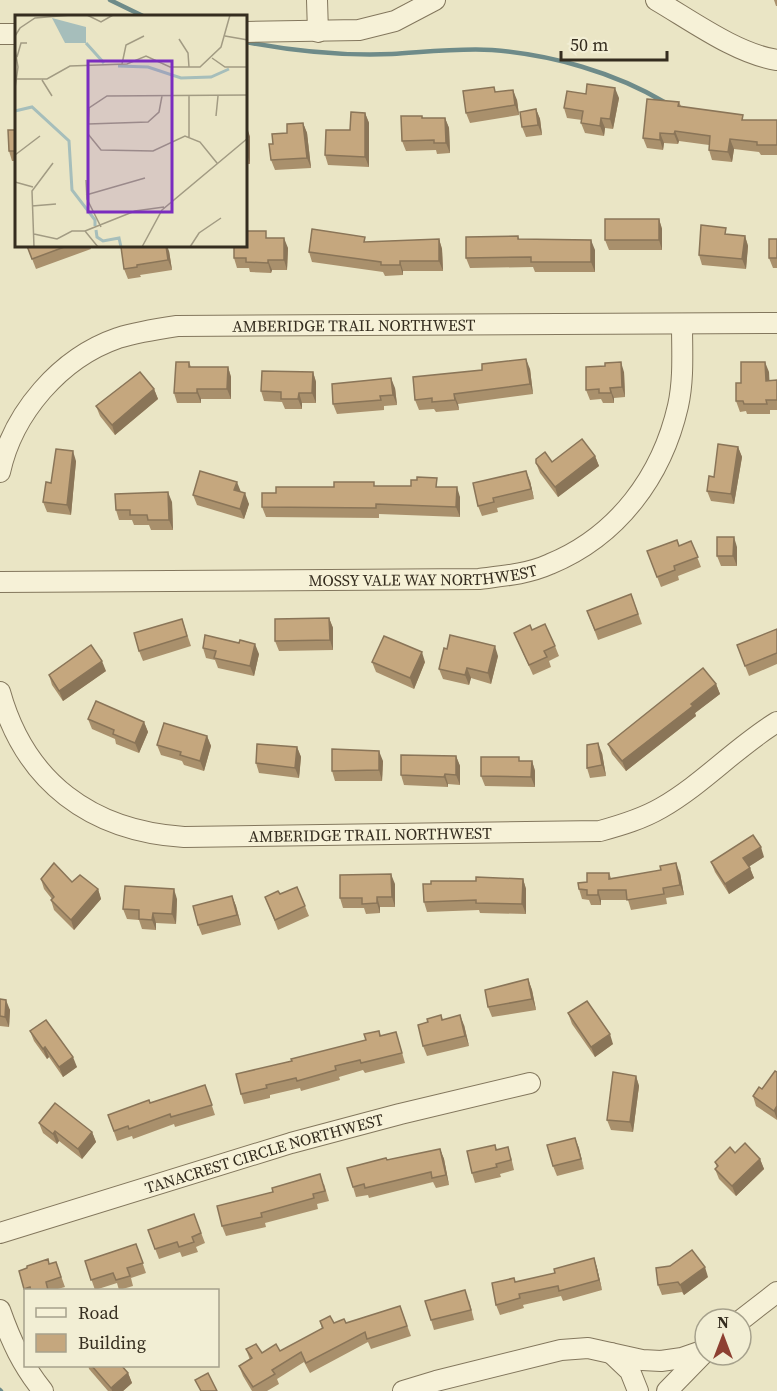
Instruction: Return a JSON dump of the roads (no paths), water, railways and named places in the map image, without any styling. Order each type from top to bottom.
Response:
[{"type":"street","points":[[318,0],[318,32]]},
{"type":"street","points":[[248,32],[359,30],[395,21],[435,0]]},
{"type":"street","points":[[656,0],[740,48],[761,58],[777,60]]},
{"type":"street","name":"AMBERIDGE TRAIL NORTHWEST","points":[[0,472],[14,432],[33,401],[57,374],[86,353],[116,339],[148,330],[189,326],[777,323]]},
{"type":"street","name":"MOSSY VALE WAY NORTHWEST","points":[[0,582],[478,579],[516,574],[549,565],[583,548],[606,531],[633,503],[655,470],[669,438],[679,404],[682,373],[682,324]]},
{"type":"street","name":"AMBERIDGE TRAIL NORTHWEST","points":[[0,692],[7,717],[26,752],[50,782],[81,807],[119,826],[158,835],[184,837],[600,831],[633,822],[661,808],[756,735],[777,722]]},
{"type":"street","name":"TANACREST CIRCLE NORTHWEST","points":[[0,1233],[291,1143],[530,1083]]},
{"type":"street","points":[[753,1311],[777,1292]]},
{"type":"street","points":[[0,1310],[12,1343],[24,1365]]},
{"type":"street","points":[[403,1391],[561,1350],[588,1348],[661,1361],[693,1355]]},
{"type":"street","points":[[611,1353],[630,1371],[638,1391]]},
{"type":"street","points":[[667,1391],[693,1364]]},
{"type":"street","points":[[25,1367],[43,1391]]},
{"type":"waterway","points":[[110,0],[141,15]]},
{"type":"waterway","points":[[248,42],[300,50],[355,54],[442,50],[515,52],[560,61],[604,74],[666,103]]}]
